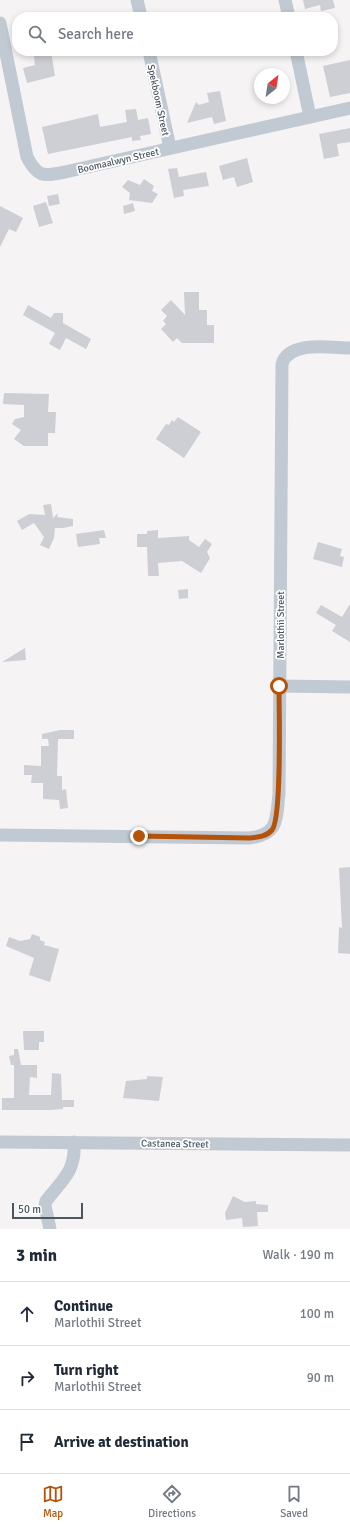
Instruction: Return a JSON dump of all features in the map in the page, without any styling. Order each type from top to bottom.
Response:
[{"type":"street","points":[[137,0],[140,12]]},
{"type":"street","points":[[285,0],[288,12]]},
{"type":"street","name":"Boomaalwyn Street","points":[[0,23],[27,157],[34,171],[46,176],[350,108]]},
{"type":"street","name":"Spekboom Street","points":[[149,56],[170,148]]},
{"type":"street","points":[[297,56],[310,116]]},
{"type":"street","name":"Marlothii Street","points":[[0,835],[249,838],[265,835],[271,831],[275,825],[279,794],[282,364],[287,355],[301,348],[350,348]]},
{"type":"street","points":[[279,686],[350,687]]},
{"type":"street","name":"Castanea Street","points":[[0,1142],[350,1145]]},
{"type":"street","points":[[50,1229],[45,1206],[46,1201],[73,1166],[75,1153],[74,1142]]},
{"type":"building","points":[[303,0],[333,0],[335,8],[321,11],[320,5],[305,9]]},
{"type":"building","points":[[34,56],[52,56],[55,76],[27,83],[23,68],[35,65]]},
{"type":"building","points":[[350,60],[350,93],[330,97],[323,66]]},
{"type":"building","points":[[220,91],[226,121],[214,124],[212,117],[187,123],[196,102],[199,105],[209,102],[207,93]]},
{"type":"building","points":[[136,109],[138,120],[148,118],[151,134],[140,136],[141,140],[132,141],[132,137],[48,154],[42,127],[98,114],[100,127],[127,122],[125,110]]},
{"type":"building","points":[[350,128],[350,142],[337,144],[339,156],[324,159],[319,134]]},
{"type":"building","points":[[247,158],[253,182],[237,187],[234,177],[223,180],[219,166]]},
{"type":"building","points":[[177,168],[179,177],[206,172],[209,186],[183,190],[184,196],[174,198],[168,169]]},
{"type":"building","points":[[144,179],[154,186],[152,191],[158,194],[152,203],[129,200],[130,193],[122,187],[128,180],[140,185]]},
{"type":"building","points":[[58,194],[60,204],[49,206],[47,196]]},
{"type":"building","points":[[46,202],[53,223],[39,227],[33,206]]},
{"type":"building","points":[[133,203],[135,211],[124,214],[123,206]]},
{"type":"building","points":[[0,206],[23,218],[16,232],[9,229],[0,247]]},
{"type":"building","points":[[184,292],[199,292],[199,310],[207,310],[207,325],[214,325],[214,343],[182,343],[177,338],[173,342],[161,329],[166,324],[163,321],[167,316],[161,310],[171,300],[185,315]]},
{"type":"building","points":[[28,305],[51,318],[54,313],[63,313],[63,323],[91,339],[86,349],[66,338],[60,350],[49,344],[55,333],[23,315]]},
{"type":"building","points":[[4,393],[49,394],[48,412],[56,412],[55,433],[48,433],[48,446],[24,446],[14,439],[21,430],[12,424],[15,419],[24,417],[24,405],[3,404]]},
{"type":"building","points":[[178,417],[201,432],[184,458],[156,439],[166,424],[169,425],[172,420],[174,422]]},
{"type":"building","points":[[51,504],[53,518],[58,513],[57,517],[73,519],[73,526],[55,528],[54,538],[49,549],[40,545],[44,537],[34,523],[22,530],[17,521],[29,514],[45,515],[43,505]]},
{"type":"building","points":[[104,530],[106,538],[99,538],[100,544],[78,547],[76,534]]},
{"type":"building","points":[[158,530],[158,538],[189,536],[189,540],[199,547],[205,539],[212,544],[207,552],[210,558],[201,573],[182,561],[158,563],[159,576],[148,576],[147,547],[137,547],[137,534],[147,534],[147,531]]},
{"type":"building","points":[[318,542],[342,549],[340,556],[344,557],[342,567],[313,559]]},
{"type":"building","points":[[188,589],[188,598],[179,599],[178,590]]},
{"type":"building","points":[[350,604],[350,642],[332,631],[336,625],[316,613],[321,605],[342,617]]},
{"type":"building","points":[[25,648],[26,660],[2,662]]},
{"type":"building","points":[[60,730],[74,730],[74,739],[58,739],[57,776],[62,776],[62,790],[66,789],[68,808],[60,809],[59,800],[43,799],[43,783],[31,783],[32,775],[24,775],[24,765],[41,766],[41,746],[49,746],[48,739],[42,739],[42,734]]},
{"type":"building","points":[[350,867],[350,954],[338,953],[339,927],[342,928],[339,868]]},
{"type":"building","points":[[32,934],[40,937],[40,940],[45,942],[44,945],[59,949],[50,982],[29,975],[34,958],[6,946],[9,937],[20,941],[30,939]]},
{"type":"building","points":[[23,1031],[44,1031],[44,1042],[39,1042],[39,1050],[24,1050]]},
{"type":"building","points":[[14,1049],[18,1049],[21,1065],[37,1065],[37,1078],[30,1077],[29,1095],[51,1095],[52,1073],[61,1074],[62,1100],[74,1100],[74,1107],[63,1107],[63,1109],[51,1110],[2,1110],[2,1098],[14,1098],[14,1065],[11,1065],[9,1056],[14,1055]]},
{"type":"building","points":[[147,1076],[163,1077],[159,1101],[123,1098],[126,1081],[147,1079]]},
{"type":"building","points":[[233,1196],[245,1202],[256,1201],[256,1204],[268,1205],[268,1212],[257,1212],[258,1226],[243,1227],[242,1218],[226,1220],[225,1213]]},
{"type":"route","points":[[139,836],[249,838],[259,837],[271,831],[275,825],[279,794],[279,686]]}]
